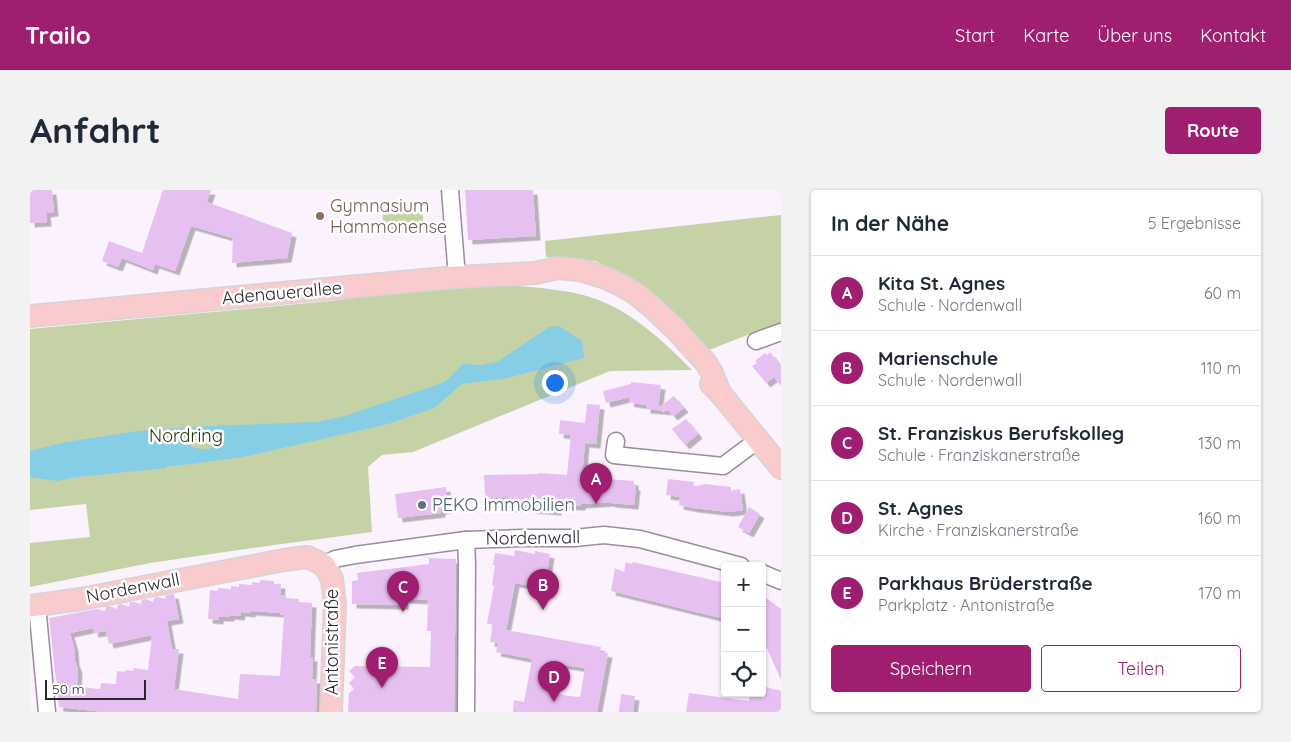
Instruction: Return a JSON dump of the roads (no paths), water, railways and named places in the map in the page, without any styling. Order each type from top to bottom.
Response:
[{"type":"main road","name":"Adenauerallee","points":[[30,316],[457,277],[535,273],[558,268],[580,270],[619,284],[636,294],[653,308],[706,363],[720,393]]},
{"type":"main road","name":"Adenauerallee","points":[[535,273],[600,291],[641,315],[676,347],[720,393]]},
{"type":"main road","points":[[720,393],[781,468]]},
{"type":"main road","name":"Nordenwall","points":[[34,606],[81,599],[297,558],[307,558],[326,568]]},
{"type":"main road","name":"Antonistraße","points":[[326,568],[332,579],[335,604],[331,712]]},
{"type":"street","points":[[450,190],[457,277]]},
{"type":"street","points":[[756,341],[781,332]]},
{"type":"street","points":[[616,441],[614,455],[723,466],[758,440]]},
{"type":"street","name":"Nordenwall","points":[[326,568],[335,559],[355,555],[466,540],[574,538],[604,535],[640,539],[726,562]]},
{"type":"street","points":[[466,540],[468,564],[466,712]]},
{"type":"street","points":[[766,574],[781,581]]},
{"type":"street","points":[[34,606],[47,712]]},
{"type":"water","points":[[559,326],[582,341],[584,358],[503,379],[462,384],[434,408],[388,424],[243,457],[57,481],[30,477],[30,451],[66,442],[138,431],[317,422],[345,416],[445,382],[463,364],[481,365],[497,362],[549,327]],"holes":[[[212,438],[221,441],[221,443],[206,449],[198,449],[191,446],[194,441],[199,439]]]},
{"type":"place","name":"Gymnasium Hammonense","points":[[320,216]]},
{"type":"place","name":"Kita St. Agnes","points":[[596,504]]},
{"type":"place","name":"PEKO Immobilien","points":[[422,505]]},
{"type":"place","name":"Marienschule","points":[[543,610]]},
{"type":"place","name":"St. Franziskus Berufskolleg","points":[[403,612]]},
{"type":"place","name":"Parkhaus Brüderstraße","points":[[382,688]]},
{"type":"place","name":"St. Agnes","points":[[554,702]]},
{"type":"park label","name":"Nordring","points":[[186,436]]}]
